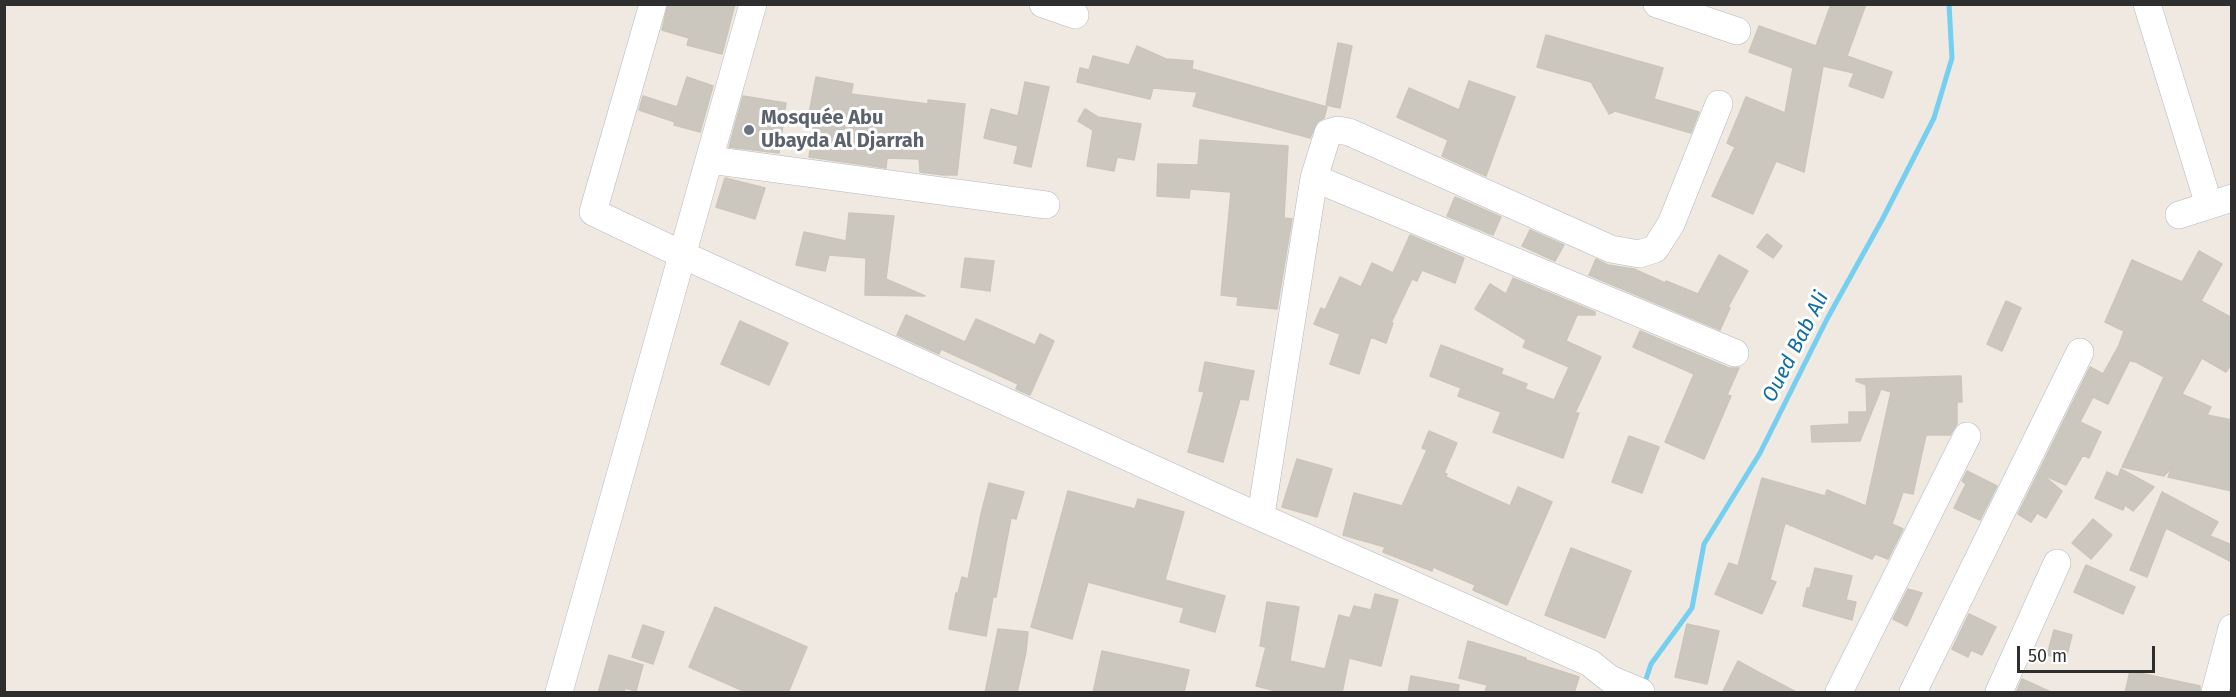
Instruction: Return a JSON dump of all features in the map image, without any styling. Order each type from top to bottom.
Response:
[{"type":"street","points":[[653,4],[593,212],[1232,504],[1590,663],[1610,679],[1641,693]]},
{"type":"street","points":[[559,693],[753,4]]},
{"type":"street","points":[[1043,4],[1076,15]]},
{"type":"street","points":[[1657,4],[1737,31]]},
{"type":"street","points":[[2147,4],[2220,201],[2178,214]]},
{"type":"street","points":[[1261,515],[1314,178],[1328,133],[1338,130],[1349,132],[1611,249],[1639,254],[1655,249],[1671,224],[1719,104]]},
{"type":"street","points":[[710,160],[1046,205]]},
{"type":"street","points":[[1314,178],[1736,353]]},
{"type":"street","points":[[1913,693],[2080,352]]},
{"type":"street","points":[[1839,693],[1967,436]]},
{"type":"street","points":[[1999,693],[2057,563]]},
{"type":"street","points":[[2215,693],[2232,628]]},
{"type":"building","points":[[668,4],[735,4],[722,54],[687,45],[689,38],[662,30]]},
{"type":"building","points":[[1831,4],[1866,4],[1847,56],[1892,72],[1883,98],[1849,86],[1854,73],[1823,66],[1804,172],[1776,161],[1753,214],[1712,196],[1735,147],[1727,143],[1746,97],[1785,113],[1793,68],[1749,52],[1759,26],[1816,46]]},
{"type":"building","points":[[1546,35],[1663,68],[1654,99],[1699,112],[1691,133],[1615,111],[1609,114],[1591,82],[1537,67]]},
{"type":"building","points":[[1338,43],[1352,46],[1340,108],[1326,105]]},
{"type":"building","points":[[1137,46],[1166,59],[1193,61],[1192,69],[1327,107],[1324,118],[1317,122],[1310,138],[1193,106],[1197,92],[1153,88],[1150,99],[1077,82],[1080,68],[1089,70],[1093,56],[1129,65]]},
{"type":"building","points":[[687,77],[713,86],[700,132],[674,125],[675,122],[639,110],[643,96],[677,107]]},
{"type":"building","points":[[816,77],[853,84],[851,94],[928,104],[928,100],[965,104],[957,175],[920,172],[919,159],[887,158],[886,168],[809,157],[815,115],[809,114]]},
{"type":"building","points":[[1469,81],[1515,97],[1486,176],[1442,156],[1448,140],[1397,117],[1409,88],[1459,110]]},
{"type":"building","points":[[1025,82],[1049,87],[1031,167],[1014,163],[1018,146],[984,138],[991,109],[1018,116]]},
{"type":"building","points":[[743,96],[786,103],[779,153],[729,147]]},
{"type":"building","points":[[1085,109],[1098,117],[1141,124],[1134,160],[1117,157],[1114,171],[1087,166],[1093,130],[1078,121]]},
{"type":"building","points":[[1200,140],[1288,146],[1284,218],[1292,219],[1277,309],[1237,305],[1238,297],[1221,295],[1231,192],[1190,189],[1189,198],[1157,196],[1158,164],[1198,165]]},
{"type":"building","points":[[725,178],[765,188],[755,219],[716,207]]},
{"type":"building","points":[[1455,197],[1501,217],[1493,235],[1447,216]]},
{"type":"building","points":[[849,213],[894,216],[886,279],[925,296],[865,295],[866,258],[829,255],[825,271],[796,265],[804,232],[846,241]]},
{"type":"building","points":[[1530,230],[1564,245],[1555,261],[1522,246]]},
{"type":"building","points":[[1767,234],[1782,246],[1773,258],[1757,247]]},
{"type":"building","points":[[1410,235],[1464,258],[1455,283],[1422,270],[1417,281],[1412,279],[1391,323],[1393,323],[1386,343],[1371,337],[1359,374],[1330,364],[1340,334],[1314,324],[1321,308],[1325,310],[1340,277],[1361,287],[1372,263],[1393,273]]},
{"type":"building","points":[[2199,251],[2222,264],[2201,301],[2232,318],[2232,363],[2226,372],[2202,358],[2182,394],[2211,407],[2207,415],[2232,420],[2232,491],[2168,477],[2172,467],[2164,476],[2122,467],[2164,377],[2130,360],[2108,404],[2093,397],[2080,422],[2101,432],[2089,458],[2083,455],[2066,485],[2043,475],[2062,491],[2046,518],[2037,513],[2031,522],[2018,514],[2090,367],[2103,374],[2119,345],[2124,331],[2105,322],[2132,260],[2182,282]]},
{"type":"building","points":[[1719,255],[1748,271],[1728,307],[1730,308],[1720,330],[1589,275],[1596,259],[1608,265],[1634,269],[1698,294]]},
{"type":"building","points":[[965,258],[994,261],[990,291],[961,287]]},
{"type":"building","points":[[1513,278],[1595,312],[1595,315],[1577,315],[1566,341],[1601,357],[1575,413],[1579,413],[1563,458],[1493,432],[1501,412],[1458,396],[1461,388],[1430,376],[1441,345],[1503,369],[1501,374],[1527,384],[1525,389],[1554,400],[1569,367],[1523,347],[1526,340],[1475,309],[1490,284],[1506,294]]},
{"type":"building","points":[[2006,301],[2021,308],[2002,351],[1987,344]]},
{"type":"building","points":[[906,315],[965,342],[976,319],[1035,345],[1040,334],[1054,341],[1030,395],[1016,389],[1018,384],[941,349],[939,354],[897,335]]},
{"type":"building","points":[[740,321],[788,343],[769,385],[721,364]]},
{"type":"building","points":[[1640,331],[1729,368],[1739,368],[1727,395],[1731,396],[1704,459],[1665,442],[1694,374],[1633,347]]},
{"type":"building","points":[[1205,362],[1254,371],[1248,400],[1240,399],[1223,462],[1188,452],[1204,392],[1199,391]]},
{"type":"building","points":[[1961,376],[1962,402],[1957,402],[1957,424],[1950,435],[1926,435],[1913,494],[1903,492],[1892,524],[1903,529],[1888,559],[1875,554],[1872,559],[1785,523],[1770,580],[1776,582],[1762,614],[1715,594],[1729,563],[1738,566],[1762,478],[1825,496],[1827,490],[1866,506],[1891,392],[1881,389],[1860,441],[1812,442],[1811,426],[1849,424],[1849,412],[1867,412],[1866,385],[1856,379]]},
{"type":"building","points":[[1429,431],[1457,443],[1444,473],[1447,474],[1446,477],[1510,506],[1518,487],[1552,502],[1507,605],[1473,590],[1475,585],[1433,567],[1432,571],[1383,552],[1385,547],[1343,535],[1354,493],[1402,506],[1427,450],[1422,448]]},
{"type":"building","points":[[1629,436],[1659,447],[1642,493],[1612,482]]},
{"type":"building","points":[[1297,459],[1332,469],[1317,517],[1282,507]]},
{"type":"building","points":[[2121,469],[2154,487],[2133,511],[2125,505],[2123,510],[2095,498],[2107,472],[2118,477]]},
{"type":"building","points":[[1967,471],[1997,486],[1980,520],[1954,508],[1966,484],[1962,481]]},
{"type":"building","points":[[989,483],[1024,492],[1016,519],[1011,518],[986,636],[949,629],[956,593],[958,593],[962,577],[968,579]]},
{"type":"building","points":[[1068,491],[1135,509],[1138,499],[1184,512],[1165,580],[1225,596],[1215,632],[1180,622],[1184,608],[1088,582],[1072,639],[1031,627]]},
{"type":"building","points":[[2162,492],[2218,522],[2210,536],[2232,545],[2232,562],[2166,528],[2147,577],[2130,570]]},
{"type":"building","points":[[2093,519],[2112,535],[2091,559],[2072,543]]},
{"type":"building","points":[[1571,548],[1631,571],[1605,638],[1545,615]]},
{"type":"building","points":[[2086,565],[2135,587],[2123,614],[2074,592]]},
{"type":"building","points":[[1815,568],[1852,576],[1846,600],[1856,602],[1852,620],[1803,606]]},
{"type":"building","points":[[1908,589],[1922,593],[1907,626],[1893,619]]},
{"type":"building","points":[[1375,594],[1398,600],[1381,666],[1349,658],[1342,693],[1284,693],[1256,686],[1266,647],[1260,646],[1267,602],[1299,607],[1290,661],[1325,669],[1339,615],[1350,618],[1354,606],[1371,610]]},
{"type":"building","points":[[715,607],[807,647],[788,693],[748,693],[689,667]]},
{"type":"building","points":[[1969,614],[1996,627],[1982,655],[1971,650],[1968,657],[1952,649]]},
{"type":"building","points":[[1687,624],[1719,631],[1707,684],[1675,677]]},
{"type":"building","points":[[643,625],[664,632],[653,664],[632,657]]},
{"type":"building","points":[[998,629],[1028,632],[1017,693],[985,693]]},
{"type":"building","points":[[2054,630],[2072,635],[2066,659],[2047,655]]},
{"type":"building","points":[[1468,641],[1579,677],[1574,693],[1485,693],[1487,685],[1459,678]]},
{"type":"building","points":[[1102,651],[1189,670],[1184,693],[1093,693]]},
{"type":"building","points":[[609,655],[643,665],[636,691],[625,688],[624,693],[598,693]]},
{"type":"building","points":[[1738,661],[1758,672],[1798,693],[1722,693]]},
{"type":"building","points":[[2130,671],[2200,686],[2200,693],[2125,693]]},
{"type":"building","points":[[1411,676],[1459,685],[1458,693],[1408,693]]},
{"type":"building","points":[[2022,679],[2053,693],[2016,693]]},
{"type":"waterway","name":"Oued Bab Ali","points":[[1644,685],[1651,664],[1692,608],[1704,544],[1760,453],[1827,319],[1882,220],[1934,118],[1952,58],[1949,4]]},
{"type":"place","name":"Mosquée Abu Ubayda Al Djarrah","points":[[749,130]]}]
